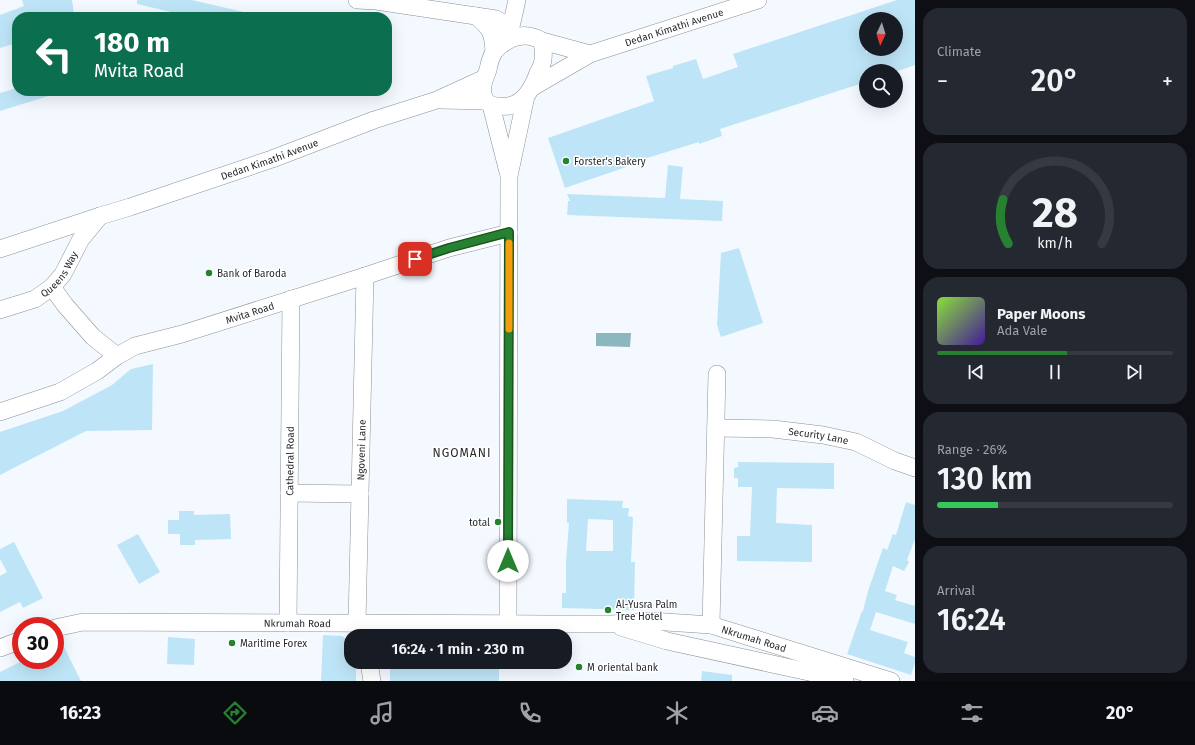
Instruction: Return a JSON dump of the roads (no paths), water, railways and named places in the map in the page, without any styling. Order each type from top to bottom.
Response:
[{"type":"street","points":[[357,0],[376,0],[476,16],[486,24],[502,45]]},
{"type":"street","points":[[509,176],[489,103],[482,92],[483,79],[502,45],[517,0]]},
{"type":"street","points":[[508,624],[509,176],[530,92],[543,60],[543,50],[538,39],[525,23],[522,0]]},
{"type":"street","name":"Dedan Kimathi Avenue","points":[[530,92],[590,54],[758,0]]},
{"type":"street","points":[[502,45],[514,37],[522,35],[590,54]]},
{"type":"street","name":"Dedan Kimathi Avenue","points":[[0,249],[272,159],[374,120],[437,100],[483,79]]},
{"type":"street","points":[[489,103],[505,107],[516,103],[530,92]]},
{"type":"street","name":"Dedan Kimathi Avenue","points":[[437,100],[489,103]]},
{"type":"street","name":"Queens Way","points":[[0,310],[35,299],[45,294],[64,274],[81,239],[100,216]]},
{"type":"street","points":[[50,232],[61,236],[69,243],[75,252]]},
{"type":"street","name":"Mvita Road","points":[[0,412],[60,392],[97,371],[116,356],[135,346],[189,332],[449,248],[509,232]]},
{"type":"street","name":"Ngoveni Lane","points":[[359,629],[360,494],[365,276]]},
{"type":"street","points":[[52,287],[93,337],[116,356]]},
{"type":"street","name":"Cathedral Road","points":[[288,623],[291,299]]},
{"type":"street","points":[[711,625],[717,374]]},
{"type":"street","name":"Security Lane","points":[[716,428],[773,429],[823,435],[856,442],[895,461],[915,468]]},
{"type":"street","points":[[289,493],[360,494]]},
{"type":"street","name":"Nkrumah Road","points":[[406,629],[508,624],[612,624],[651,621],[711,625],[891,681]]},
{"type":"street","name":"Nkrumah Road","points":[[64,626],[83,622],[288,623],[349,629]]},
{"type":"street","name":"Nkrumah Road","points":[[612,624],[667,641],[832,677],[844,681]]},
{"type":"street","points":[[731,656],[736,633]]},
{"type":"street","points":[[0,648],[12,643]]},
{"type":"water","points":[[596,333],[631,333],[630,347],[596,346]]},
{"type":"place","name":"Forster's Bakery","points":[[566,161]]},
{"type":"place","name":"Bank of Baroda","points":[[209,273]]},
{"type":"place","name":"total","points":[[498,522]]},
{"type":"place","name":"Al-Yusra Palm Tree Hotel","points":[[608,610]]},
{"type":"place","name":"Maritime Forex","points":[[232,643]]},
{"type":"place","name":"M oriental bank","points":[[579,667]]},
{"type":"district","name":"NGOMANI","points":[[462,453]]}]
